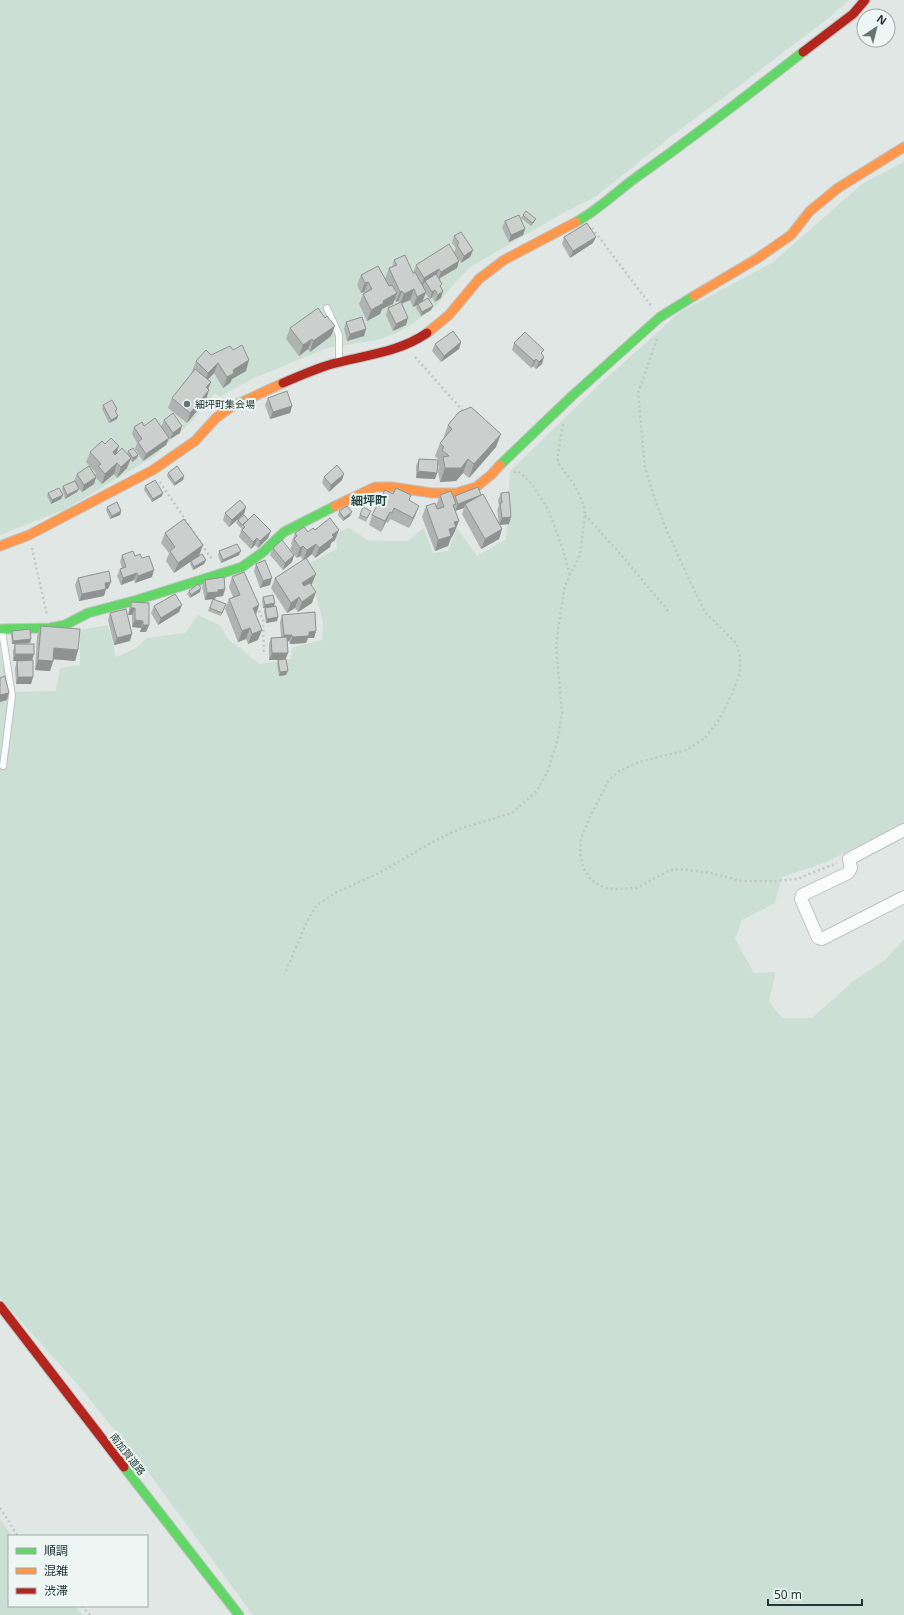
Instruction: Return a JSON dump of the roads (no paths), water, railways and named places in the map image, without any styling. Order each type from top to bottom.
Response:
[{"type":"street","points":[[0,546],[29,535],[153,470],[195,441],[216,418],[231,407],[309,372],[339,362],[394,350],[408,345],[426,334],[449,315],[479,279],[485,274],[504,260],[584,218],[847,19],[865,0]]},
{"type":"street","points":[[2,629],[50,628],[65,625],[88,614],[242,567],[263,552],[284,532],[311,517],[375,487],[392,487],[432,493],[456,493],[476,487],[657,320],[758,258],[791,235],[810,211],[838,188],[904,147]]},
{"type":"street","points":[[904,830],[849,859],[851,868],[848,873],[802,895],[806,912],[818,938],[822,939],[904,897]]},
{"type":"street","name":"南加賀道路","points":[[0,1306],[239,1615]]},
{"type":"lane","points":[[327,308],[339,335],[339,362]]},
{"type":"lane","points":[[2,629],[12,696],[3,766]]},
{"type":"place","name":"細坪町集会場","points":[[187,404]]},
{"type":"district","name":"細坪町","points":[[369,501]]}]
